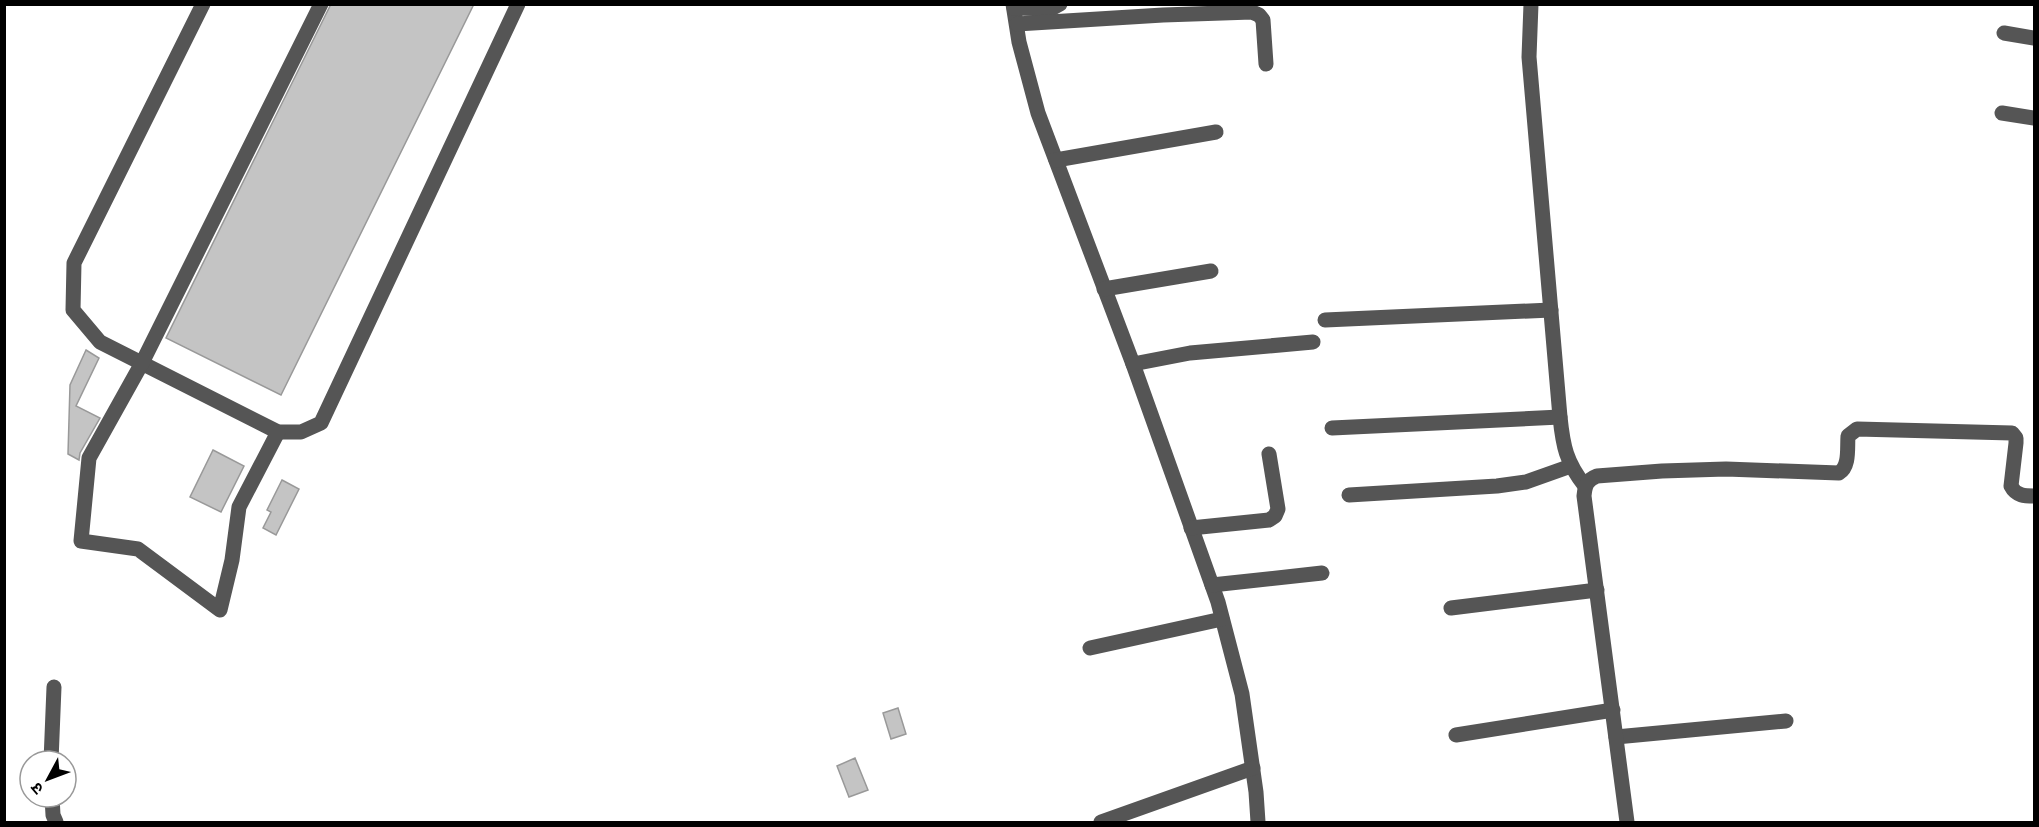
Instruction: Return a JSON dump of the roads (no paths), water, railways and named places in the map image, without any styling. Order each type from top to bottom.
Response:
[{"type":"street","points":[[203,4],[74,263],[73,310],[100,342],[278,432],[302,432],[321,423],[518,4]]},
{"type":"street","points":[[278,432],[239,507],[232,560],[220,609],[138,549],[81,541],[89,458],[142,363],[321,4]]},
{"type":"street","points":[[1060,4],[1051,9],[1013,6],[1038,113],[1133,364],[1212,585],[1242,694],[1258,822]]},
{"type":"street","points":[[1531,4],[1529,57],[1563,446],[1571,466],[1585,486]]},
{"type":"street","points":[[1017,24],[1252,12],[1263,20],[1266,64]]},
{"type":"street","points":[[2004,33],[2034,38]]},
{"type":"street","points":[[2002,113],[2034,118]]},
{"type":"street","points":[[1056,160],[1216,132]]},
{"type":"street","points":[[1104,289],[1211,271]]},
{"type":"street","points":[[1325,320],[1551,310]]},
{"type":"street","points":[[1133,364],[1190,353],[1313,342]]},
{"type":"street","points":[[1332,428],[1560,417]]},
{"type":"street","points":[[1627,822],[1584,502],[1585,486],[1590,479],[1597,476],[1662,471],[1726,469],[1839,473],[1846,465],[1848,436],[1857,429],[2012,432],[2016,443],[2011,486],[2022,496],[2034,496]]},
{"type":"street","points":[[1191,528],[1269,520],[1275,516],[1278,509],[1269,454]]},
{"type":"street","points":[[1349,495],[1497,486],[1526,482],[1571,466]]},
{"type":"street","points":[[1212,585],[1322,573]]},
{"type":"street","points":[[1451,608],[1597,590]]},
{"type":"street","points":[[1090,648],[1222,619]]},
{"type":"street","points":[[51,749],[54,687]]},
{"type":"street","points":[[1456,735],[1613,710]]},
{"type":"street","points":[[1616,737],[1786,721]]},
{"type":"street","points":[[1101,822],[1252,768]]}]
